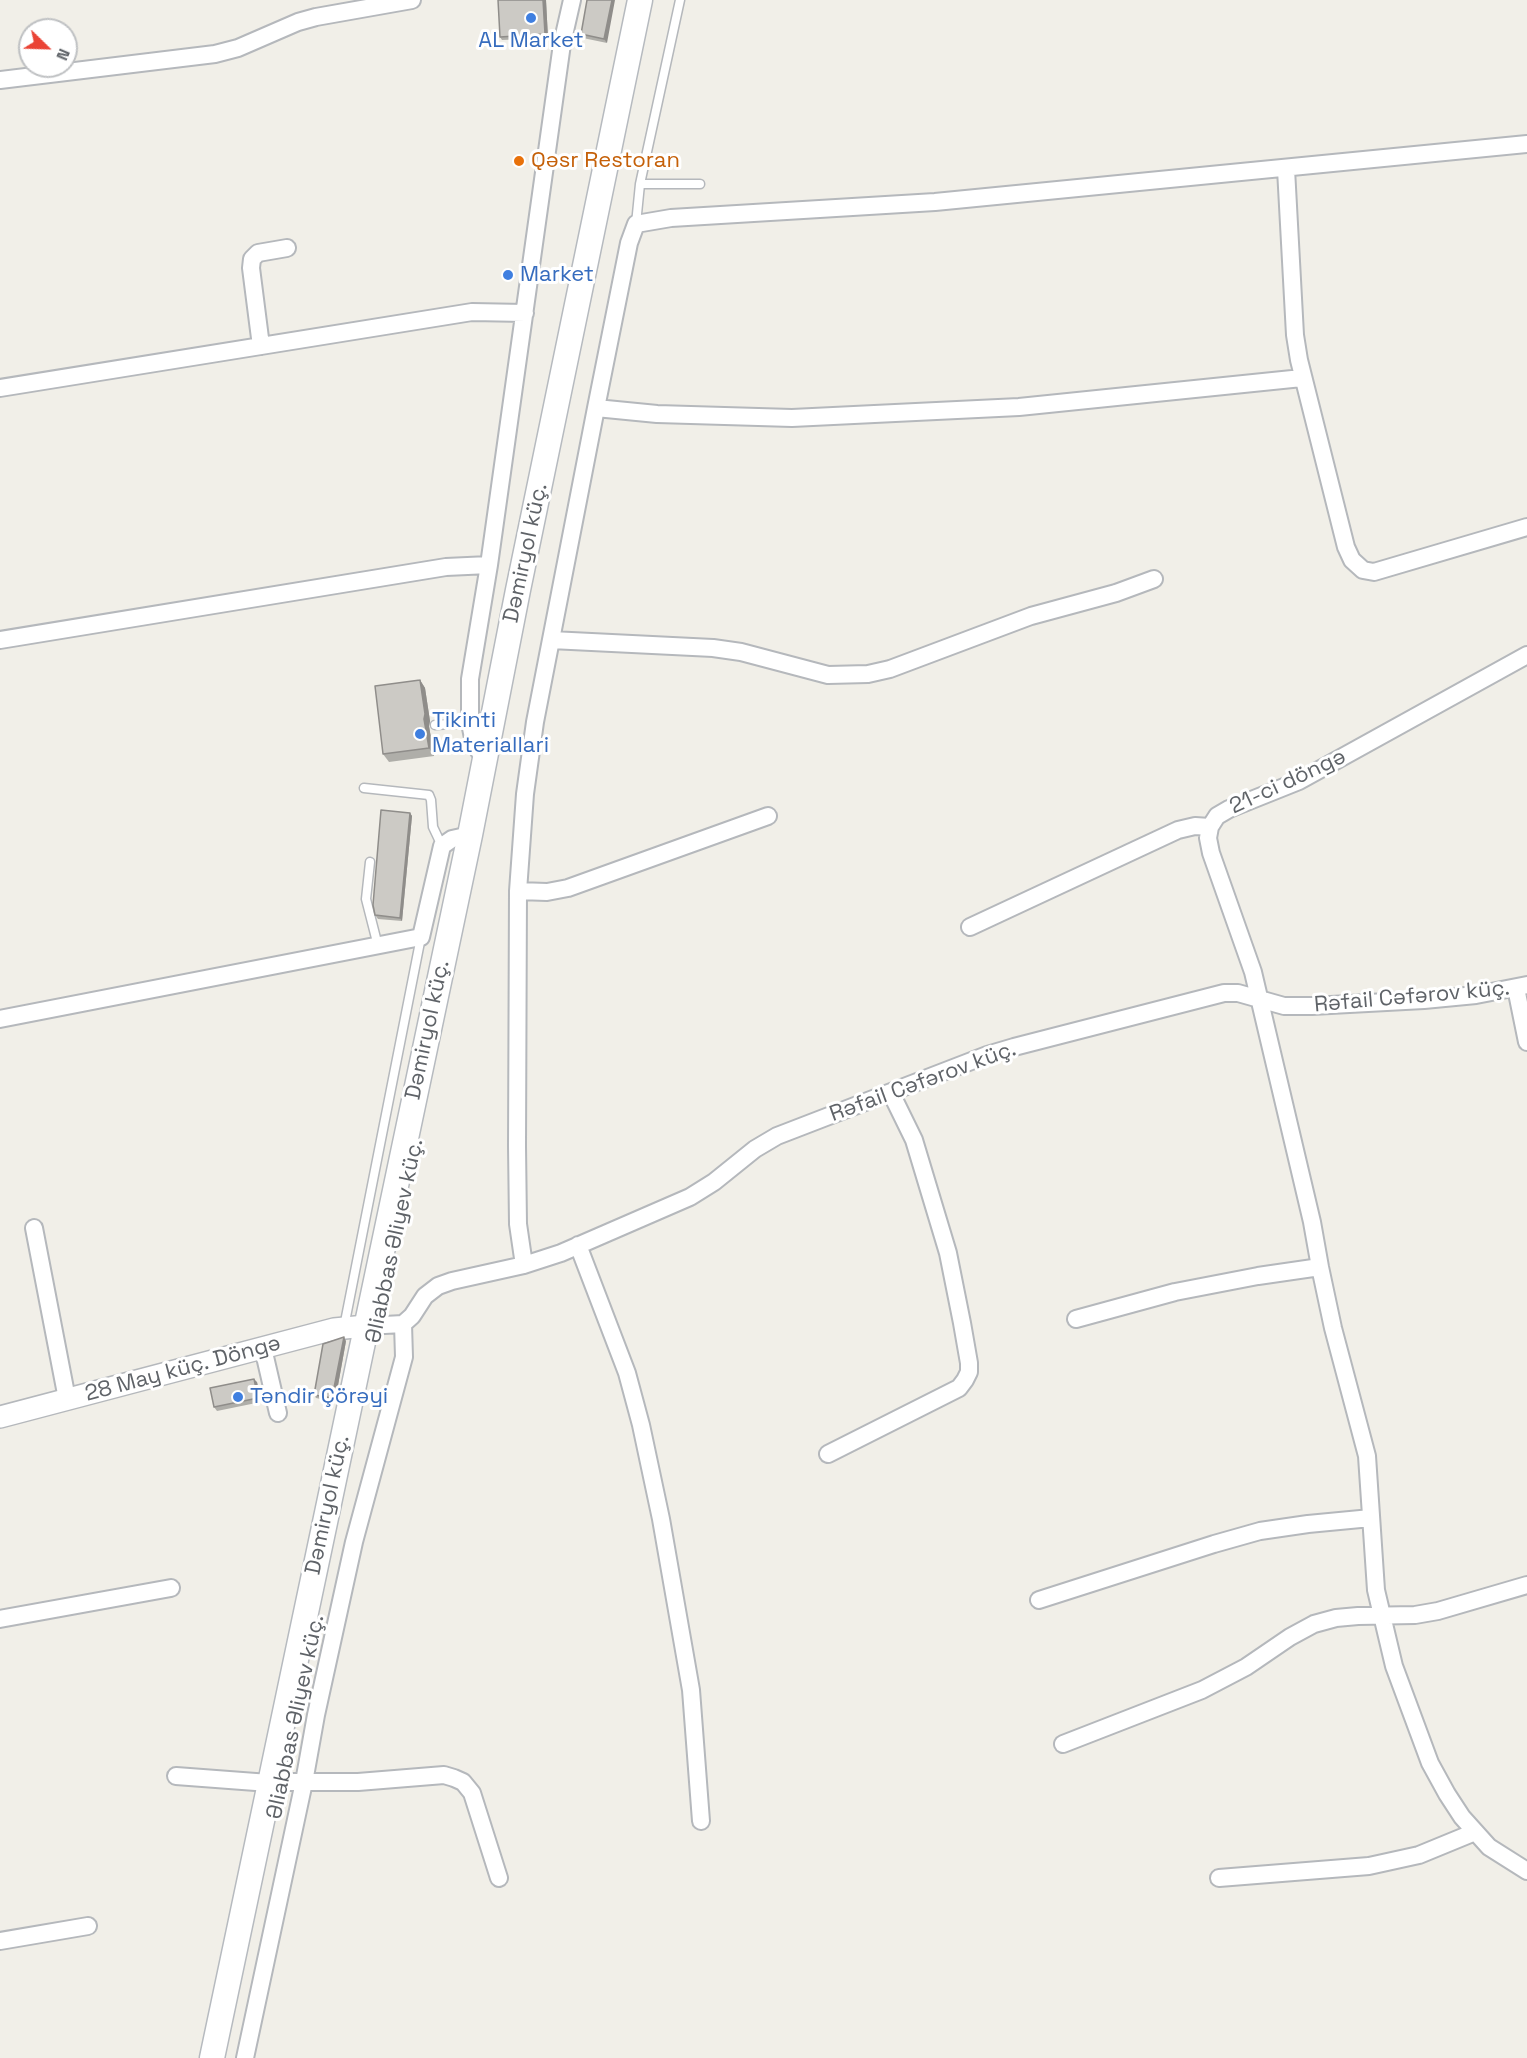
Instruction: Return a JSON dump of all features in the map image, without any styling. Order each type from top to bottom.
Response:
[{"type":"main road","name":"Dəmiryol küç.","points":[[362,1326],[470,835],[484,756],[640,0]]},
{"type":"main road","name":"Əliabbas Əliyev küç.","points":[[224,2058],[285,1782],[362,1326],[650,0]]},
{"type":"main road","points":[[212,2058],[285,1782]]},
{"type":"street","points":[[0,80],[215,54],[238,48],[307,20],[412,0]]},
{"type":"street","points":[[484,756],[473,738],[470,723],[470,679],[489,565],[562,44],[572,0]]},
{"type":"street","points":[[524,1265],[518,1224],[517,1184],[518,891],[525,794],[535,722],[596,408],[630,243],[636,224],[671,218],[935,202],[1527,144]]},
{"type":"street","points":[[1286,169],[1295,335],[1302,378],[1346,547],[1352,560],[1363,570],[1374,572],[1527,527]]},
{"type":"street","points":[[261,346],[251,268],[252,259],[258,253],[286,248]]},
{"type":"street","points":[[0,387],[472,312],[525,313]]},
{"type":"street","points":[[596,408],[715,417],[804,417],[1019,407],[1302,378]]},
{"type":"street","points":[[0,640],[446,567],[489,565]]},
{"type":"street","points":[[551,640],[713,648],[741,652],[828,675],[868,674],[890,669],[1031,616],[1116,593],[1154,579]]},
{"type":"street","name":"21-ci döngə","points":[[1527,655],[1299,781],[1229,809],[1217,816],[1209,827],[1208,838],[1211,853],[1245,946],[1259,999],[1312,1222],[1333,1328],[1367,1456],[1376,1590],[1394,1666],[1430,1763],[1447,1794],[1488,1847],[1527,1871]]},
{"type":"street","points":[[518,891],[548,892],[568,888],[768,816]]},
{"type":"street","points":[[970,927],[1178,830],[1195,826],[1209,827]]},
{"type":"street","points":[[0,1019],[421,937],[442,846],[452,839],[470,835]]},
{"type":"street","points":[[1522,987],[1527,1042]]},
{"type":"street","name":"Rəfail Cəfərov küç.","points":[[404,1324],[425,1296],[438,1286],[524,1265],[561,1253],[690,1197],[714,1182],[755,1149],[777,1136],[987,1055],[1224,993],[1238,993],[1284,1006],[1312,1006],[1424,1000],[1476,995],[1522,987]]},
{"type":"street","points":[[828,1454],[959,1388],[969,1372],[948,1252],[914,1140],[891,1093]]},
{"type":"street","points":[[34,1228],[67,1399]]},
{"type":"street","points":[[578,1245],[627,1373],[641,1425],[661,1519],[691,1690],[701,1821]]},
{"type":"street","points":[[1076,1319],[1175,1292],[1320,1267]]},
{"type":"street","points":[[245,2058],[285,1782],[316,1715],[354,1542],[404,1357],[404,1324],[362,1326]]},
{"type":"street","name":"28 May küç. Döngə","points":[[0,1417],[263,1348],[362,1326]]},
{"type":"street","points":[[263,1348],[278,1413]]},
{"type":"street","points":[[1039,1600],[1260,1531],[1371,1518]]},
{"type":"street","points":[[1064,1744],[1202,1690],[1246,1667],[1290,1637],[1314,1624],[1336,1618],[1415,1615],[1438,1611],[1527,1585]]},
{"type":"street","points":[[0,1619],[171,1588]]},
{"type":"street","points":[[176,1776],[285,1782],[358,1782],[444,1775],[463,1782],[472,1793],[499,1878]]},
{"type":"street","points":[[1219,1878],[1369,1866],[1419,1855],[1475,1832]]},
{"type":"street","points":[[0,1941],[88,1926]]},
{"type":"lane","points":[[636,224],[640,184],[680,0]]},
{"type":"lane","points":[[640,184],[700,184]]},
{"type":"lane","points":[[435,725],[470,723]]},
{"type":"lane","points":[[364,788],[429,795],[434,827],[442,846]]},
{"type":"lane","points":[[370,862],[366,899],[378,946]]},
{"type":"lane","points":[[362,1326],[421,937]]},
{"type":"building","points":[[498,0],[543,0],[545,34],[500,37]]},
{"type":"building","points":[[587,0],[612,0],[604,39],[581,34]]},
{"type":"building","points":[[420,680],[429,748],[383,754],[375,686]]},
{"type":"building","points":[[381,810],[410,813],[400,918],[375,915],[373,905]]},
{"type":"building","points":[[344,1337],[332,1398],[314,1395],[323,1344]]},
{"type":"building","points":[[254,1379],[258,1398],[214,1407],[210,1388]]},
{"type":"place","name":"AL Market","points":[[531,18]]},
{"type":"place","name":"Qəsr Restoran","points":[[519,161]]},
{"type":"place","name":"Market","points":[[508,275]]},
{"type":"place","name":"Tikinti Materiallari","points":[[420,734]]},
{"type":"place","name":"Təndir Çörəyi","points":[[238,1397]]}]
